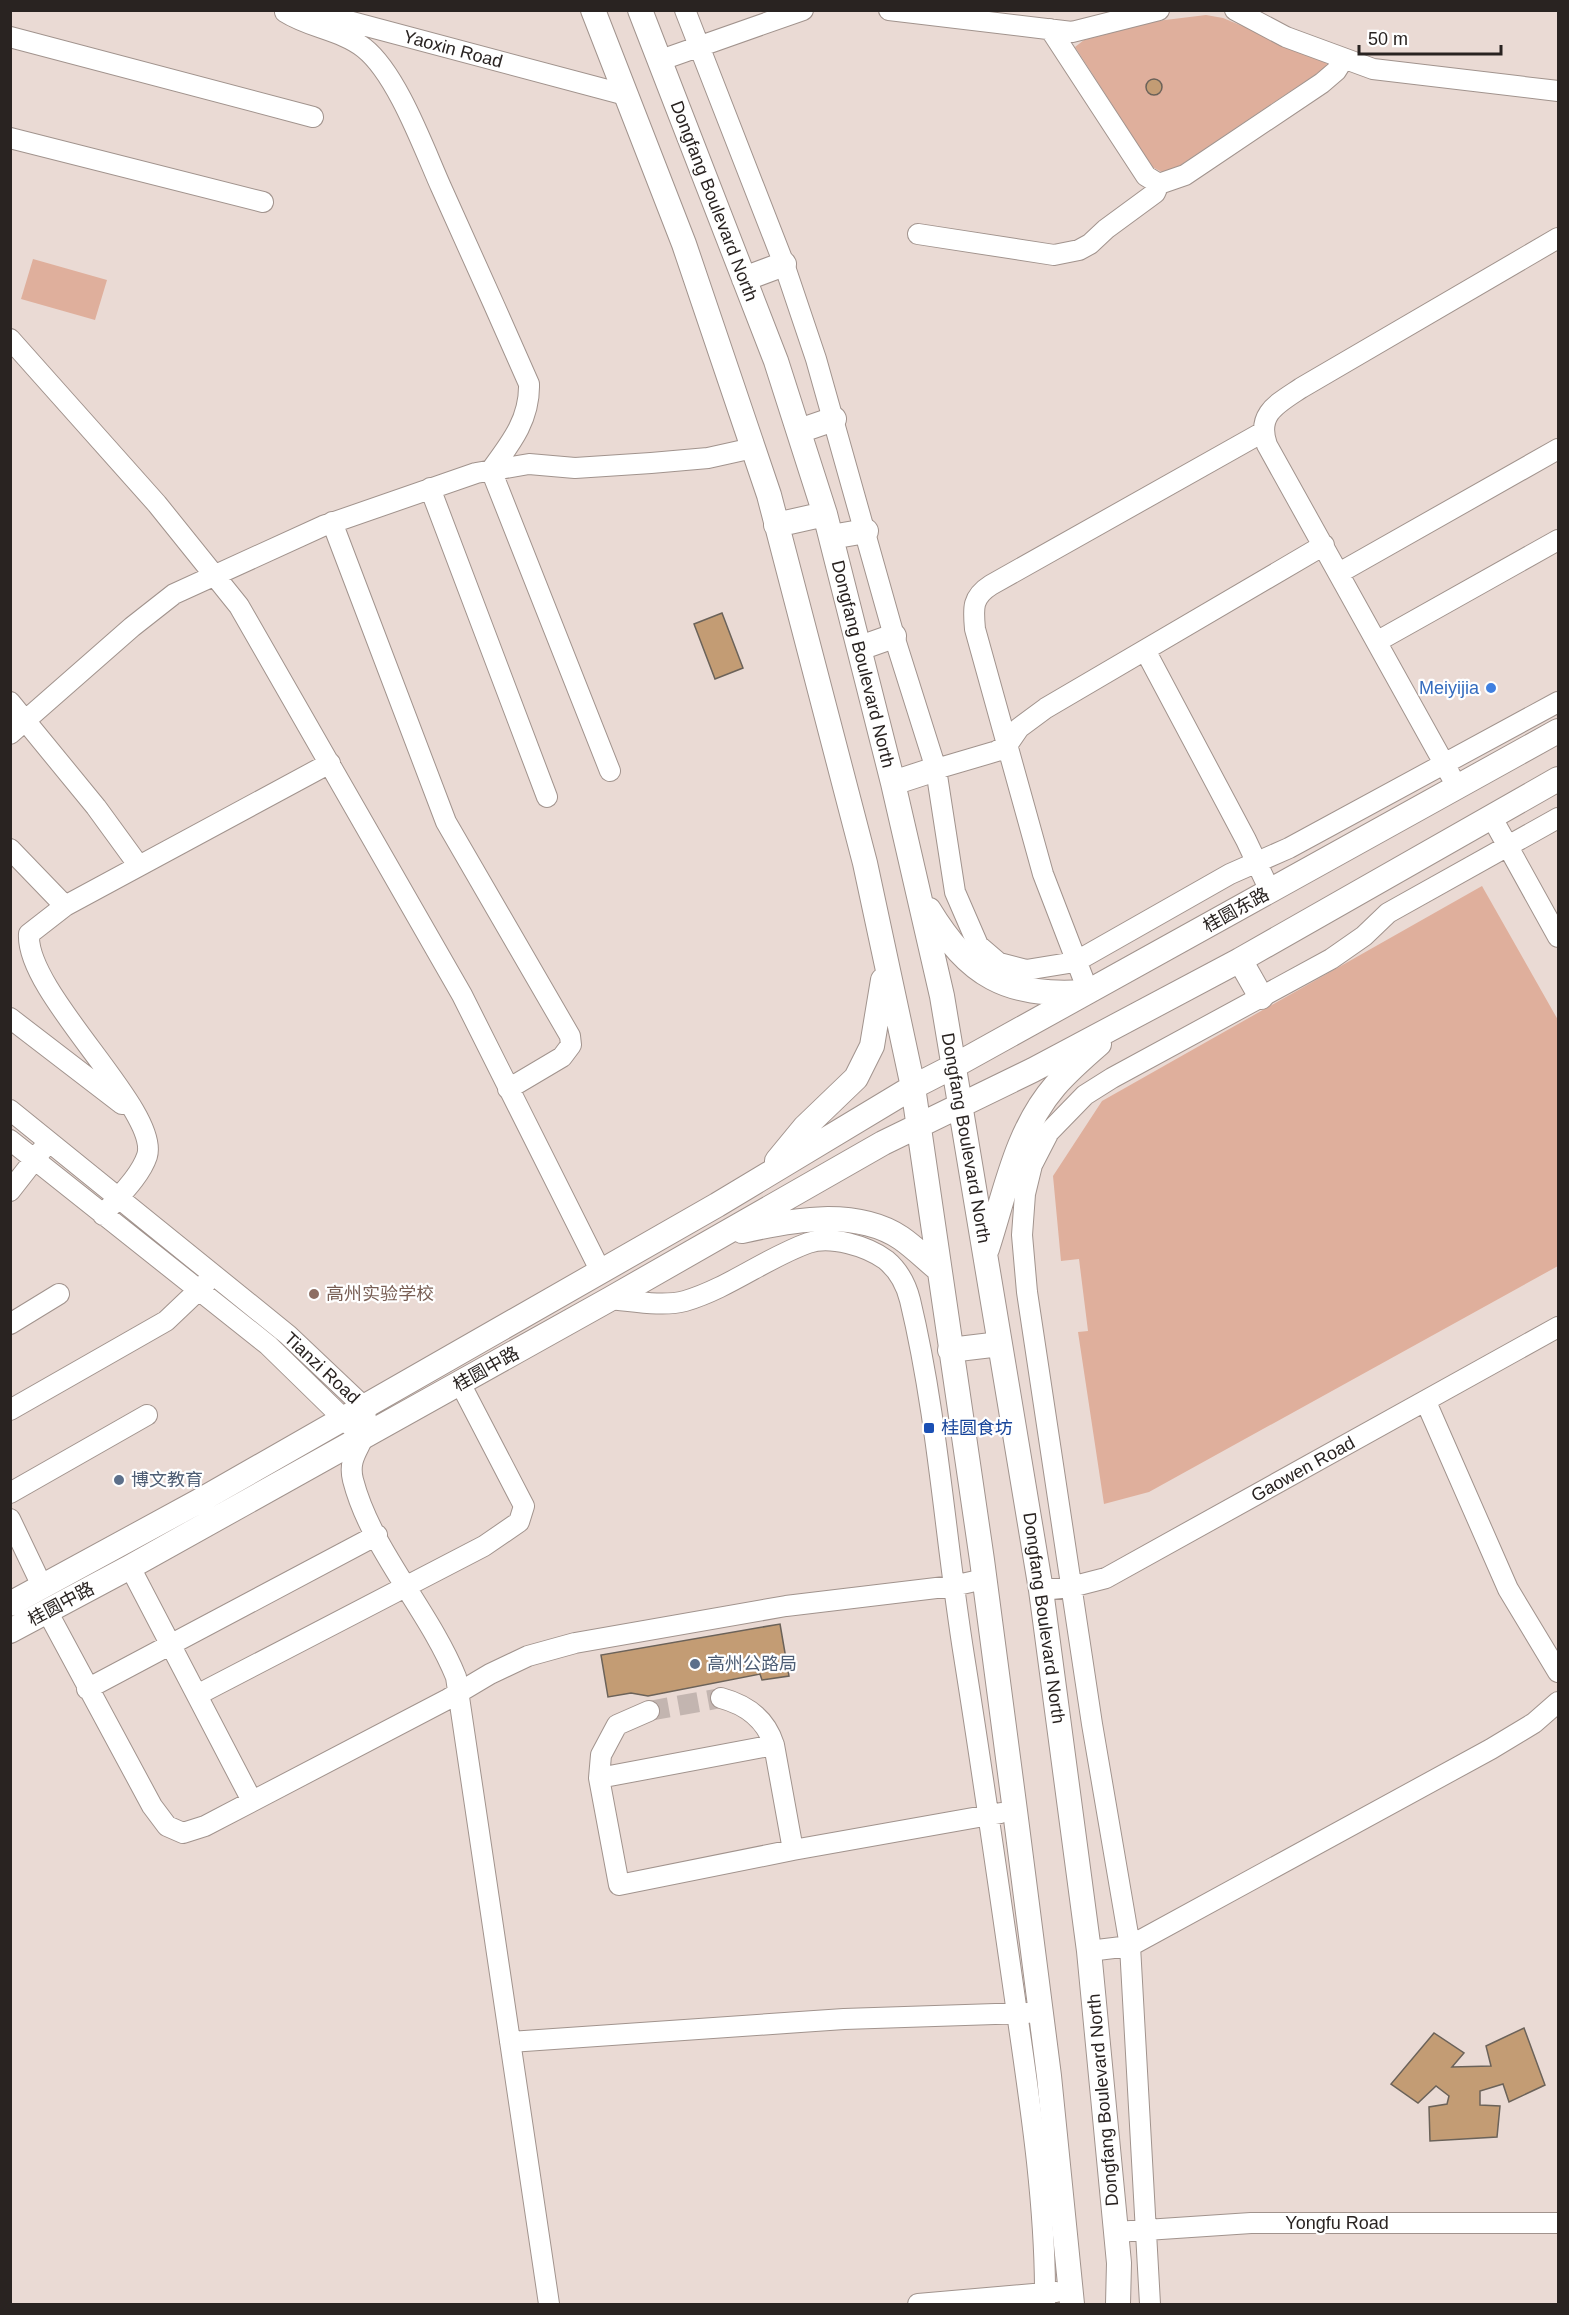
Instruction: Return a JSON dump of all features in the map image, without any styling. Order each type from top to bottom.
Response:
[{"type":"main road","points":[[593,10],[684,244],[753,448],[776,525],[865,862],[913,1087],[1015,1811],[1041,2013],[1072,2298]]},
{"type":"main road","name":"Dongfang Boulevard North","points":[[640,10],[776,361],[799,431],[825,514],[921,897],[954,1066],[1041,1590],[1089,1951],[1116,2232],[1118,2304]]},
{"type":"main road","points":[[744,279],[784,264]]},
{"type":"main road","points":[[799,431],[834,419]]},
{"type":"main road","points":[[776,525],[825,514]]},
{"type":"main road","points":[[831,537],[866,531]]},
{"type":"main road","points":[[860,648],[894,636]]},
{"type":"main road","name":"桂圆东路","points":[[913,1087],[1558,731]]},
{"type":"main road","points":[[893,783],[936,769]]},
{"type":"main road","points":[[960,1104],[1240,960],[1558,779]]},
{"type":"main road","points":[[921,897],[941,930],[985,975],[1012,988],[1046,992],[1088,991]]},
{"type":"main road","points":[[766,1176],[805,1127],[856,1078],[872,1046],[879,1012],[885,957]]},
{"type":"main road","points":[[1240,960],[1261,997]]},
{"type":"main road","points":[[985,1254],[1008,1175],[1030,1124],[1054,1087],[1123,1022]]},
{"type":"main road","name":"桂圆中路","points":[[10,1604],[201,1500],[766,1176],[913,1087]]},
{"type":"main road","name":"桂圆中路","points":[[10,1631],[130,1567],[460,1383],[713,1238],[960,1104]]},
{"type":"main road","points":[[713,1238],[776,1224],[825,1218],[861,1223],[899,1237],[937,1268]]},
{"type":"main road","points":[[950,1350],[1000,1344]]},
{"type":"street","points":[[685,10],[784,264],[834,419],[894,636],[936,769],[955,892],[978,945],[999,963],[1026,970],[1075,962],[1257,861],[1289,848],[1558,702]]},
{"type":"street","points":[[661,60],[699,46],[764,16],[803,10]]},
{"type":"street","points":[[889,10],[1062,32],[1085,30],[1160,10]]},
{"type":"street","points":[[1235,10],[1286,37],[1343,60],[1373,69],[1558,91]]},
{"type":"street","name":"Yaoxin Road","points":[[283,11],[333,17],[626,95]]},
{"type":"street","points":[[283,11],[299,21],[347,37],[365,48],[382,66],[414,125],[529,384],[529,404],[507,448],[491,470]]},
{"type":"street","points":[[1050,29],[1146,176],[1159,184]]},
{"type":"street","points":[[10,37],[313,117]]},
{"type":"street","points":[[918,234],[1054,255],[1070,254],[1090,244],[1106,229],[1147,200],[1155,193],[1159,184],[1185,175],[1330,77],[1343,60]]},
{"type":"street","points":[[10,138],[263,202]]},
{"type":"street","points":[[1457,786],[1267,445],[1263,432],[1268,413],[1285,398],[1558,238]]},
{"type":"street","points":[[10,339],[214,574],[250,624],[462,995],[600,1270]]},
{"type":"street","points":[[1088,991],[1043,874],[975,629],[976,597],[991,585],[1263,432]]},
{"type":"street","points":[[10,734],[132,627],[174,594],[332,522],[430,488],[491,470],[529,464],[575,468],[651,463],[708,458],[753,448]]},
{"type":"street","points":[[1339,573],[1558,449]]},
{"type":"street","points":[[491,470],[610,771]]},
{"type":"street","points":[[430,488],[547,796]]},
{"type":"street","points":[[332,522],[446,822],[570,1036],[572,1045],[562,1057],[508,1089]]},
{"type":"street","points":[[1378,641],[1558,540]]},
{"type":"street","points":[[936,769],[978,757],[1008,744],[1019,729],[1046,708],[1324,546]]},
{"type":"street","points":[[1145,650],[1257,861],[1270,891]]},
{"type":"street","points":[[10,702],[112,826],[139,866]]},
{"type":"street","points":[[104,1215],[147,1157],[148,1146],[133,1109],[53,994],[32,957],[29,934],[65,906],[330,763]]},
{"type":"street","points":[[1491,816],[1506,847],[1558,937]]},
{"type":"street","points":[[1150,2304],[1148,2229],[1130,1946],[1071,1587],[1027,1292],[1022,1235],[1024,1194],[1032,1165],[1049,1132],[1085,1095],[1331,959],[1364,936],[1388,913],[1558,818]]},
{"type":"street","points":[[10,849],[65,906]]},
{"type":"street","points":[[10,1018],[123,1105],[133,1109]]},
{"type":"street","name":"Tianzi Road","points":[[10,1110],[288,1335],[353,1412]]},
{"type":"street","name":"Tianzi Road","points":[[10,1140],[268,1346],[353,1412],[367,1418],[366,1435]]},
{"type":"street","points":[[10,1191],[48,1140]]},
{"type":"street","points":[[610,1299],[681,1302],[710,1292],[810,1242],[829,1240],[874,1253],[887,1261],[902,1277],[928,1388],[953,1587],[989,1815],[1017,2014],[1037,2176],[1045,2299]]},
{"type":"street","points":[[10,1410],[166,1321],[214,1274]]},
{"type":"street","points":[[10,1324],[59,1294]]},
{"type":"street","name":"Gaowen Road","points":[[1041,1590],[1071,1587],[1106,1578],[1558,1327]]},
{"type":"street","points":[[197,1695],[407,1587],[492,1541],[519,1522],[524,1506],[460,1383]]},
{"type":"street","points":[[1426,1402],[1508,1589],[1558,1672]]},
{"type":"street","points":[[10,1493],[147,1415]]},
{"type":"street","points":[[366,1435],[352,1461],[353,1478],[377,1535],[452,1665],[458,1693],[549,2304]]},
{"type":"street","points":[[10,1518],[42,1586]]},
{"type":"street","points":[[87,1689],[377,1535]]},
{"type":"street","points":[[130,1567],[252,1801]]},
{"type":"street","points":[[47,1611],[152,1806],[173,1830],[183,1833],[252,1801],[528,1656],[575,1643],[786,1606],[953,1587],[984,1579]]},
{"type":"street","points":[[721,1698],[735,1702],[754,1713],[769,1728],[793,1850]]},
{"type":"street","points":[[1089,1951],[1130,1946],[1491,1749],[1534,1723],[1558,1702]]},
{"type":"street","points":[[649,1712],[617,1725],[601,1755],[599,1778],[619,1885],[793,1850],[1015,1811]]},
{"type":"street","points":[[599,1778],[774,1745]]},
{"type":"street","points":[[510,2042],[844,2019],[1041,2013]]},
{"type":"street","name":"Yongfu Road","points":[[1116,2232],[1251,2223],[1558,2223]]},
{"type":"street","points":[[918,2304],[1072,2298]]},
{"type":"shaded area","points":[[1206,15],[1223,18],[1325,60],[1328,66],[1173,170],[1162,172],[1152,167],[1075,47],[1084,40],[1157,21]]},
{"type":"shaded area","points":[[33,259],[107,280],[95,320],[21,299]]},
{"type":"shaded area","points":[[1482,886],[1558,1020],[1558,1266],[1149,1492],[1104,1504],[1078,1332],[1088,1331],[1079,1259],[1061,1261],[1053,1176],[1102,1101]]},
{"type":"building","points":[[1151,79],[1157,79],[1162,87],[1160,93],[1151,95],[1146,90],[1146,84]]},
{"type":"building","points":[[722,613],[743,668],[715,679],[694,624]]},
{"type":"building","name":"高州公路局","points":[[780,1624],[789,1676],[762,1680],[760,1674],[648,1696],[631,1693],[608,1697],[601,1655]]},
{"type":"building","points":[[1524,2028],[1545,2085],[1509,2102],[1503,2084],[1480,2091],[1480,2105],[1500,2106],[1497,2137],[1430,2141],[1429,2107],[1447,2104],[1449,2096],[1436,2086],[1418,2103],[1391,2084],[1434,2033],[1464,2053],[1452,2067],[1491,2066],[1486,2046]]},
{"type":"tunnel","points":[[649,1711],[721,1698]]},
{"type":"place","name":"Meiyijia","points":[[1491,688]]},
{"type":"place","name":"高州实验学校","points":[[314,1294]]},
{"type":"place","name":"桂圆食坊","points":[[929,1428]]},
{"type":"place","name":"博文教育","points":[[119,1480]]},
{"type":"place","name":"高州公路局","points":[[695,1664]]}]
